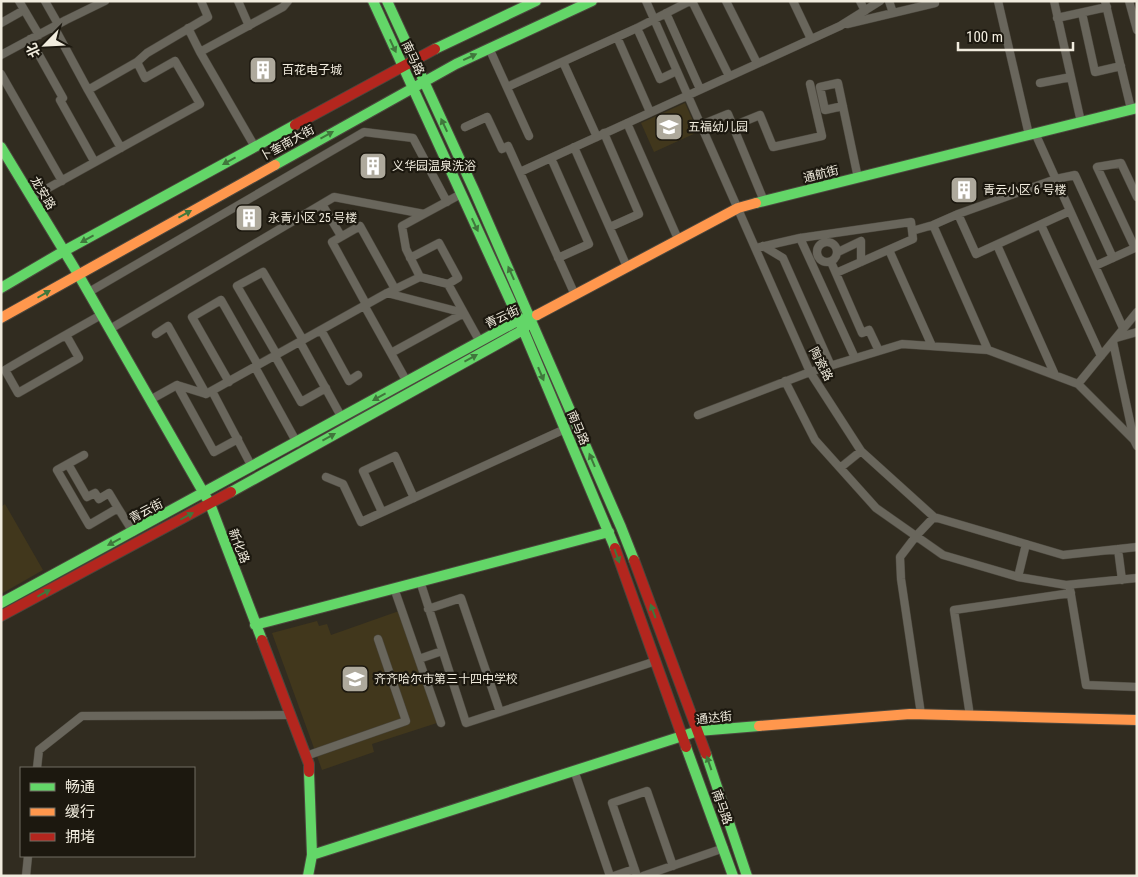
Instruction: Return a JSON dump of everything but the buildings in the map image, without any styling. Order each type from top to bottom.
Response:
[{"type":"main road","name":"南马路","points":[[373,1],[521,325],[608,532],[734,876]]},
{"type":"main road","name":"南马路","points":[[387,1],[531,318],[621,527],[698,731],[747,876]]},
{"type":"main road","name":"卜奎南大街","points":[[1,288],[64,251],[414,60],[536,1]]},
{"type":"main road","name":"卜奎南大街","points":[[1,318],[412,87],[489,48],[592,1]]},
{"type":"main road","name":"通航街","points":[[531,318],[738,208],[1134,109]]},
{"type":"main road","name":"龙安路","points":[[1,147],[5,163],[32,198],[64,251]]},
{"type":"main road","name":"新化路","points":[[64,251],[210,504],[309,764],[312,855],[308,876]]},
{"type":"main road","name":"青云街","points":[[1,616],[210,504],[531,318]]},
{"type":"main road","name":"青云街","points":[[1,603],[480,342],[521,325]]},
{"type":"main road","points":[[255,625],[608,532]]},
{"type":"main road","name":"通达街","points":[[312,855],[698,731],[921,714],[1137,720]]},
{"type":"street","points":[[19,1],[39,35]]},
{"type":"street","points":[[45,1],[88,90],[121,148]]},
{"type":"street","points":[[1,55],[104,1]]},
{"type":"street","points":[[88,90],[137,62],[147,53],[208,17],[201,1]]},
{"type":"street","points":[[238,1],[249,26]]},
{"type":"street","points":[[200,52],[283,7],[288,1]]},
{"type":"street","name":"陶瓷路","points":[[646,1],[738,208],[759,247],[810,372],[861,451],[934,517],[1063,555],[1137,547]]},
{"type":"street","points":[[507,87],[654,21],[691,1],[729,76]]},
{"type":"street","points":[[726,1],[757,64]]},
{"type":"street","points":[[793,1],[811,39]]},
{"type":"street","points":[[860,1],[865,11]]},
{"type":"street","points":[[520,172],[840,26],[880,1]]},
{"type":"street","points":[[889,1],[893,13]]},
{"type":"street","points":[[1054,1],[1081,122]]},
{"type":"street","points":[[1130,1],[1137,30]]},
{"type":"street","points":[[1000,2],[1032,134],[1056,179],[1123,328]]},
{"type":"street","points":[[840,26],[935,3]]},
{"type":"street","points":[[1057,18],[1082,13],[1106,4],[1134,109]]},
{"type":"street","points":[[1,23],[24,10]]},
{"type":"street","points":[[666,13],[700,89]]},
{"type":"street","points":[[1082,13],[1095,72],[1121,66]]},
{"type":"street","points":[[188,28],[255,147]]},
{"type":"street","points":[[637,28],[660,79],[677,71]]},
{"type":"street","points":[[617,37],[650,112]]},
{"type":"street","points":[[30,39],[63,98],[60,100],[94,161]]},
{"type":"street","points":[[489,48],[529,136]]},
{"type":"street","points":[[32,198],[200,104],[175,61],[146,78],[137,62]]},
{"type":"street","points":[[563,62],[639,214],[610,227]]},
{"type":"street","points":[[1,74],[62,181]]},
{"type":"street","points":[[1040,84],[1071,77]]},
{"type":"street","points":[[733,126],[760,115],[773,147],[822,136],[810,84]]},
{"type":"street","points":[[843,106],[858,178]]},
{"type":"street","points":[[701,125],[728,114],[764,201]]},
{"type":"street","points":[[465,127],[487,117],[502,149],[508,146],[575,294]]},
{"type":"street","points":[[627,123],[678,240]]},
{"type":"street","points":[[89,292],[364,132],[413,138],[447,202]]},
{"type":"street","points":[[574,147],[627,266]]},
{"type":"street","points":[[551,158],[589,244],[558,258]]},
{"type":"street","points":[[1095,266],[1136,247],[1097,167],[1121,163],[1137,197]]},
{"type":"street","points":[[912,230],[933,225],[958,214],[1056,179],[1075,175],[1113,258]]},
{"type":"street","points":[[420,277],[406,250],[402,226],[461,194]]},
{"type":"street","points":[[110,329],[334,197],[424,214]]},
{"type":"street","points":[[322,204],[341,236]]},
{"type":"street","points":[[958,214],[976,254],[1070,211]]},
{"type":"street","points":[[759,247],[802,242],[911,222],[913,239],[836,273]]},
{"type":"street","points":[[1041,224],[1100,356]]},
{"type":"street","points":[[933,225],[988,350]]},
{"type":"street","points":[[395,289],[360,226],[332,242],[407,382]]},
{"type":"street","points":[[822,243],[817,249],[818,256],[825,262],[831,262],[836,258],[838,252],[861,241],[861,262]]},
{"type":"street","points":[[802,242],[829,242],[832,243],[838,252]]},
{"type":"street","points":[[802,242],[855,358]]},
{"type":"street","points":[[150,400],[177,385],[209,393],[365,305],[420,277],[448,284],[458,278],[439,243],[410,258]]},
{"type":"street","points":[[997,245],[1055,376]]},
{"type":"street","points":[[759,247],[783,258],[831,366]]},
{"type":"street","points":[[889,250],[932,346]]},
{"type":"street","points":[[831,262],[862,333],[870,330],[879,351]]},
{"type":"street","points":[[326,388],[301,402],[238,286],[263,272],[301,341],[342,418]]},
{"type":"street","points":[[448,284],[480,342]]},
{"type":"street","points":[[387,293],[464,313]]},
{"type":"street","points":[[229,382],[192,317],[221,300],[297,443]]},
{"type":"street","points":[[1078,384],[1137,312]]},
{"type":"street","points":[[391,353],[464,313]]},
{"type":"street","points":[[66,335],[79,358],[18,393],[5,370],[66,335],[102,315]]},
{"type":"street","points":[[156,334],[168,326],[238,439],[252,467]]},
{"type":"street","points":[[320,330],[349,381],[358,376]]},
{"type":"street","points":[[1114,340],[1137,332]]},
{"type":"street","points":[[1114,340],[1136,443]]},
{"type":"street","points":[[698,415],[810,372],[902,344],[988,350],[1078,384],[1136,443]]},
{"type":"street","points":[[786,381],[815,440],[876,508],[943,555],[1018,577],[1070,589]]},
{"type":"street","points":[[177,385],[214,452],[238,439]]},
{"type":"street","points":[[326,477],[343,484],[361,522],[565,429]]},
{"type":"street","points":[[840,468],[861,451]]},
{"type":"street","points":[[84,454],[58,470],[89,525],[118,508]]},
{"type":"street","points":[[382,512],[363,471],[395,456],[414,498]]},
{"type":"street","points":[[68,464],[88,497]]},
{"type":"street","points":[[77,504],[95,493],[98,499],[109,493],[132,532]]},
{"type":"street","points":[[921,714],[901,579],[900,556],[934,517]]},
{"type":"street","points":[[1018,577],[1026,544]]},
{"type":"street","points":[[1118,549],[1122,580]]},
{"type":"street","points":[[970,716],[954,610],[1137,578]]},
{"type":"street","points":[[420,581],[466,723],[656,661]]},
{"type":"street","points":[[394,588],[441,723]]},
{"type":"street","points":[[1070,589],[1086,685],[1137,687]]},
{"type":"street","points":[[428,609],[461,598],[500,712]]},
{"type":"street","points":[[306,756],[406,721],[378,639]]},
{"type":"street","points":[[419,659],[442,651]]},
{"type":"street","points":[[38,767],[40,750],[82,716],[290,715]]},
{"type":"street","points":[[574,770],[612,876],[635,872],[612,803],[647,791],[673,866]]},
{"type":"street","points":[[643,876],[724,848]]},
{"type":"street","points":[[26,876],[28,857]]},
{"type":"shaded area","name":"五福幼儿园","points":[[685,103],[698,132],[654,152],[641,123]]},
{"type":"shaded area","points":[[5,504],[43,570],[1,594],[1,507]]},
{"type":"shaded area","name":"齐齐哈尔市第三十四中学校","points":[[399,611],[437,723],[372,744],[374,752],[322,770],[272,633],[317,621],[319,626],[327,624],[331,635]]},
{"type":"traffic: fast","points":[[373,1],[519,320],[615,548]]},
{"type":"traffic: fast","points":[[387,1],[474,190],[634,560]]},
{"type":"traffic: fast","points":[[435,49],[536,1]]},
{"type":"traffic: fast","points":[[275,165],[456,64],[592,1]]},
{"type":"traffic: fast","points":[[756,203],[1137,108]]},
{"type":"traffic: fast","points":[[1,288],[64,251],[295,125]]},
{"type":"traffic: fast","points":[[1,147],[78,274],[210,504],[262,640]]},
{"type":"traffic: fast","points":[[1,603],[519,320],[537,315]]},
{"type":"traffic: fast","points":[[231,492],[523,330],[528,323]]},
{"type":"traffic: fast","points":[[255,625],[609,532]]},
{"type":"traffic: fast","points":[[312,855],[698,731],[759,726]]},
{"type":"traffic: fast","points":[[686,747],[733,876]]},
{"type":"traffic: fast","points":[[706,754],[747,876]]},
{"type":"traffic: fast","points":[[308,876],[312,855],[309,772]]},
{"type":"traffic: slow","points":[[1,318],[275,165]]},
{"type":"traffic: slow","points":[[537,315],[738,208],[756,203]]},
{"type":"traffic: slow","points":[[759,726],[910,714],[1137,720]]},
{"type":"traffic: jam","points":[[295,125],[435,49]]},
{"type":"traffic: jam","points":[[1,616],[231,492]]},
{"type":"traffic: jam","points":[[615,548],[686,747]]},
{"type":"traffic: jam","points":[[634,560],[706,754]]},
{"type":"traffic: jam","points":[[262,640],[309,764],[309,772]]},
{"type":"place","name":"百花电子城","points":[[263,70]]},
{"type":"place","name":"五福幼儿园","points":[[669,127]]},
{"type":"place","name":"义华园温泉洗浴","points":[[373,166]]},
{"type":"place","name":"青云小区 6 号楼","points":[[964,190]]},
{"type":"place","name":"永青小区 25 号楼","points":[[249,218]]},
{"type":"place","name":"齐齐哈尔市第三十四中学校","points":[[355,679]]}]
